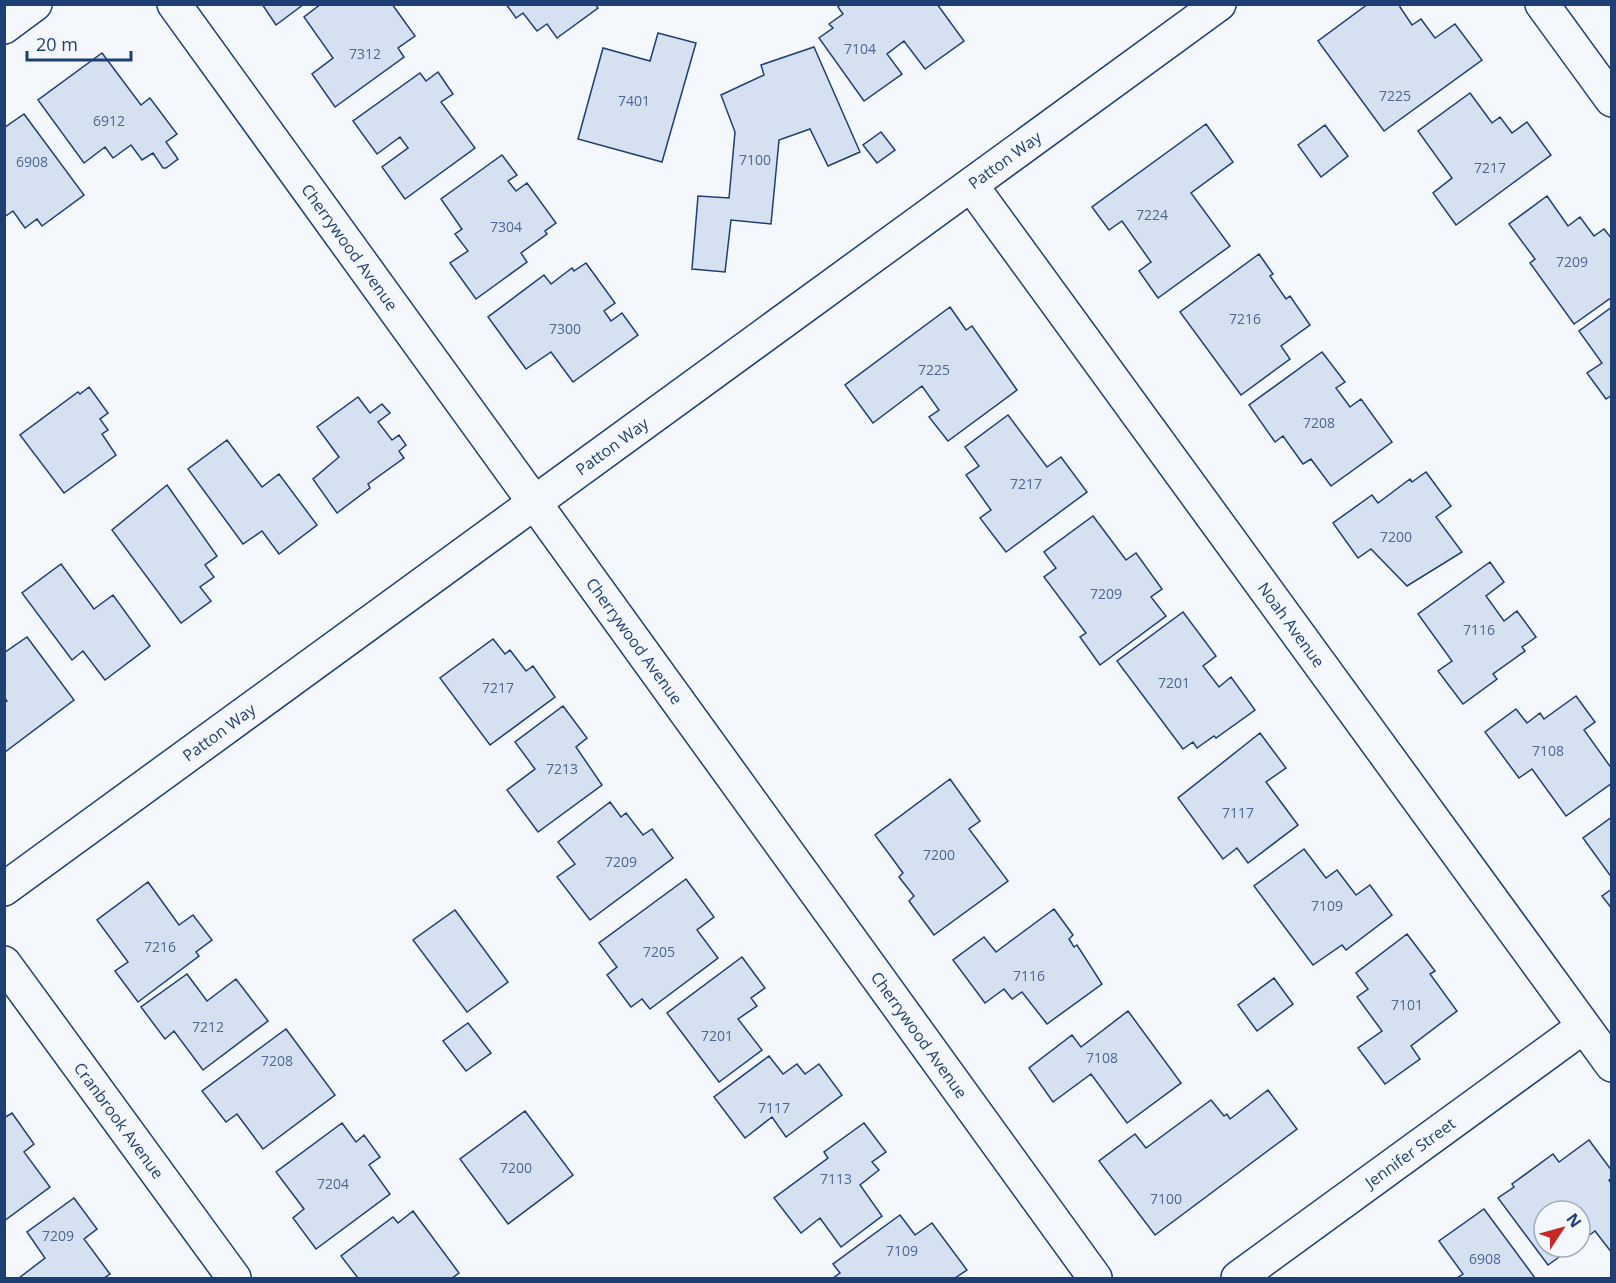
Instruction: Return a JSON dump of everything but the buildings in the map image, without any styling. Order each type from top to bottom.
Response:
[{"type":"street","points":[[4,27],[35,4]]},
{"type":"street","name":"Cherrywood Avenue","points":[[174,4],[1095,1278]]},
{"type":"street","name":"Patton Way","points":[[4,889],[1219,4]]},
{"type":"street","points":[[1542,4],[1611,100]]},
{"type":"street","name":"Noah Avenue","points":[[971,185],[1611,1065]]},
{"type":"street","name":"Cranbrook Avenue","points":[[4,963],[234,1278]]},
{"type":"street","name":"Jennifer Street","points":[[1238,1278],[1583,1027]]}]
